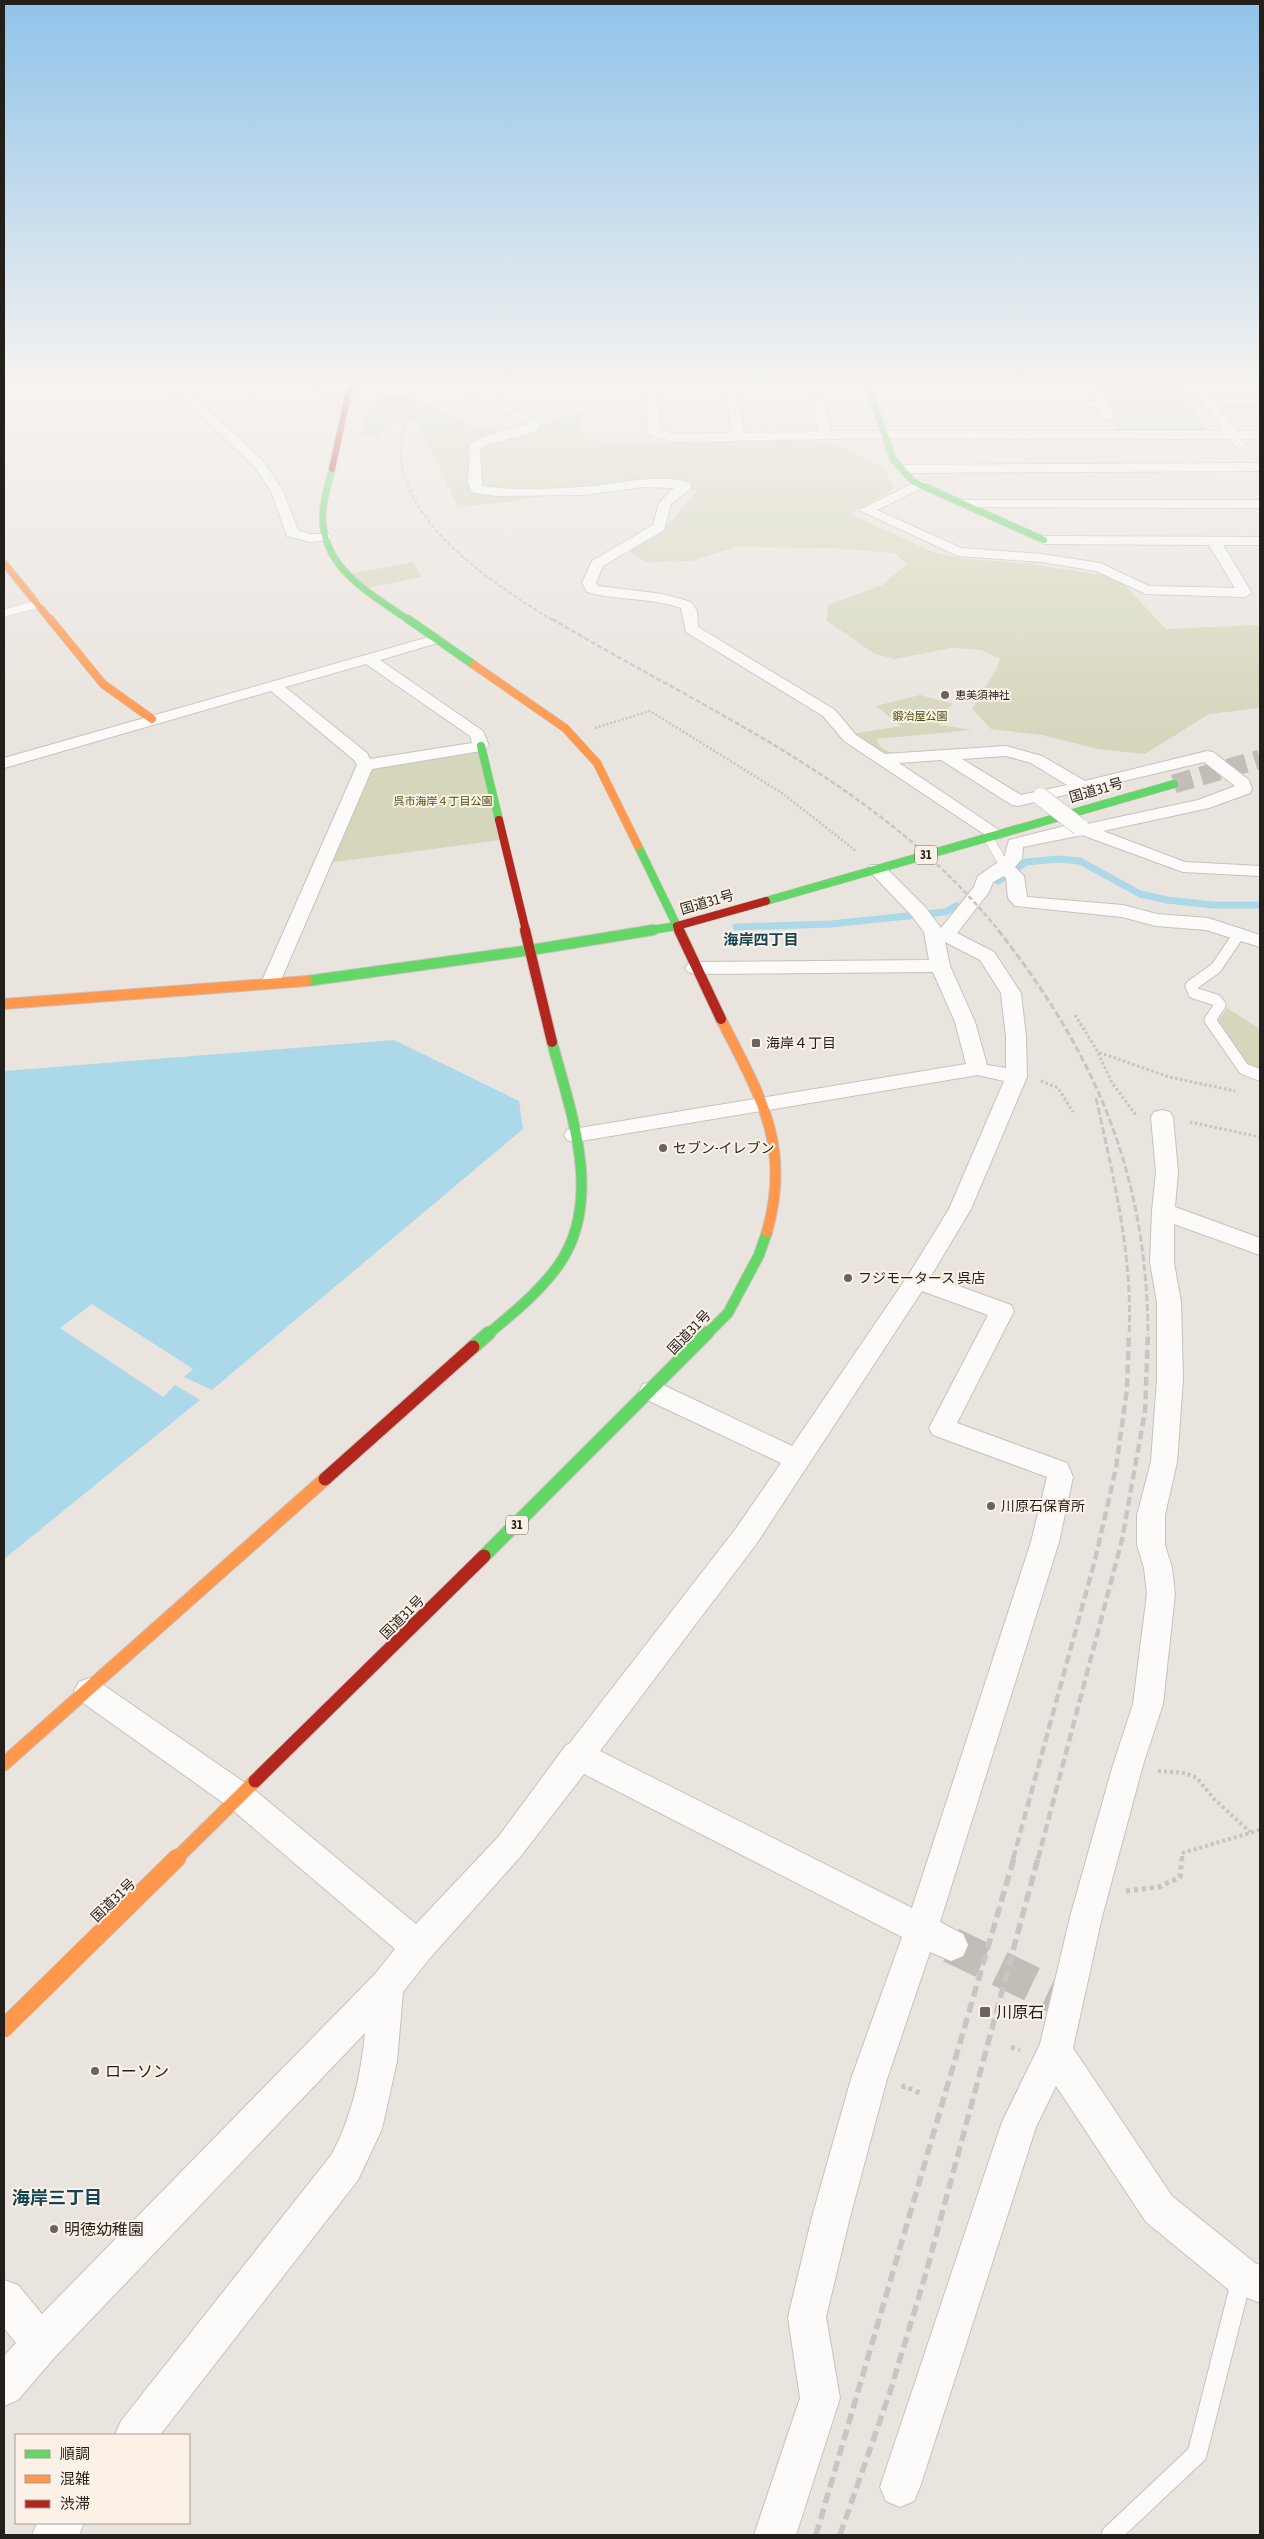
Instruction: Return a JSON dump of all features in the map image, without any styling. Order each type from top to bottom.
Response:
[{"type":"main road","points":[[4,1004],[320,980],[531,950],[677,926],[606,780],[584,747],[565,728],[349,577],[332,557],[324,537],[322,510],[325,499]]},
{"type":"main road","points":[[955,499],[1044,540]]},
{"type":"main road","points":[[4,563],[102,684],[152,719]]},
{"type":"main road","points":[[4,1764],[89,1691],[542,1285],[568,1250],[582,1201],[582,1166],[481,746]]},
{"type":"main road","name":"国道31号","points":[[4,2028],[652,1392],[728,1313],[759,1255],[773,1215],[777,1188],[772,1132],[763,1103],[695,968],[677,926],[1174,784]]},
{"type":"street","points":[[280,499],[292,532],[310,538],[324,537]]},
{"type":"street","points":[[670,499],[665,503],[659,527],[597,564],[589,583],[592,589],[612,594],[662,598],[686,605],[690,611],[691,629],[829,713],[850,738],[992,835]]},
{"type":"street","points":[[888,499],[866,510],[958,552],[1042,558],[1100,567],[1146,590],[1245,593],[1214,541]]},
{"type":"street","points":[[965,504],[1260,504]]},
{"type":"street","points":[[1044,540],[1260,541]]},
{"type":"street","points":[[4,763],[436,639]]},
{"type":"street","points":[[365,765],[481,746],[477,734],[367,658]]},
{"type":"street","points":[[271,984],[365,765],[361,757],[273,685]]},
{"type":"street","points":[[883,760],[1006,750],[1021,752],[1082,787]]},
{"type":"street","points":[[944,755],[1018,801],[1207,756],[1243,784],[1244,788],[1203,804],[1015,844],[1009,871],[1017,898],[1022,902],[1123,911],[1156,920],[1208,924],[1260,940]]},
{"type":"street","points":[[1041,797],[1082,829],[1183,867],[1260,872]]},
{"type":"street","points":[[4,2386],[42,2343],[387,1986],[418,1947],[510,1846],[577,1755],[747,1535],[917,1280],[960,1210],[1016,1077],[1016,1037],[1011,993],[987,956],[931,925],[877,869]]},
{"type":"street","points":[[931,925],[982,888],[984,880],[1009,871]]},
{"type":"street","points":[[931,925],[940,966],[966,1022],[978,1068]]},
{"type":"street","points":[[695,968],[940,966]]},
{"type":"street","points":[[575,1135],[978,1068],[1016,1077]]},
{"type":"street","points":[[900,2487],[1020,2122],[1056,2048],[1093,1892],[1128,1765],[1148,1704],[1161,1594],[1158,1568],[1151,1545],[1151,1523],[1164,1462],[1170,1379],[1169,1302],[1162,1263],[1163,1211],[1167,1172],[1162,1117]]},
{"type":"street","points":[[1163,1211],[1260,1247]]},
{"type":"street","points":[[775,2535],[820,2398],[806,2317],[815,2280],[869,2080],[936,1938],[1045,1542],[1060,1477],[1058,1470],[942,1428],[1002,1311],[917,1280]]},
{"type":"street","points":[[652,1392],[796,1459]]},
{"type":"street","points":[[89,1691],[240,1797],[418,1947]]},
{"type":"street","points":[[577,1755],[936,1938]]},
{"type":"street","points":[[135,2434],[345,2167],[364,2129],[380,2061],[387,1986]]},
{"type":"street","points":[[1056,2048],[1064,2067],[1159,2209],[1251,2281]]},
{"type":"street","points":[[4,2299],[42,2343]]},
{"type":"street","points":[[53,2535],[62,2524]]},
{"type":"lane","points":[[4,613],[38,604]]},
{"type":"lane","points":[[992,835],[1009,871]]},
{"type":"lane","points":[[1239,934],[1216,968],[1191,986],[1194,993],[1216,1000],[1220,1005],[1210,1020],[1239,1059],[1240,1066],[1260,1075]]},
{"type":"lane","points":[[1111,2535],[1197,2454],[1251,2281]]},
{"type":"path","points":[[588,730],[650,711],[754,773],[821,820],[877,869]]},
{"type":"path","points":[[1075,1015],[1098,1052],[1112,1083],[1165,1149]]},
{"type":"path","points":[[1098,1052],[1169,1077],[1238,1092]]},
{"type":"path","points":[[1016,1077],[1049,1083],[1058,1088],[1073,1112]]},
{"type":"path","points":[[1162,1117],[1260,1137]]},
{"type":"path","points":[[1128,1765],[1185,1773],[1198,1778],[1214,1799],[1251,1832]]},
{"type":"path","points":[[1093,1892],[1159,1887],[1180,1877],[1182,1854],[1260,1830]]},
{"type":"path","points":[[904,2086],[920,2093]]},
{"type":"green space","points":[[454,499],[523,499],[514,501],[458,507]]},
{"type":"green space","points":[[690,499],[876,499],[850,514],[933,552],[958,558],[1029,564],[1117,577],[1166,629],[1260,625],[1260,708],[1209,714],[1145,754],[1098,749],[1042,735],[991,729],[972,709],[996,670],[1000,659],[981,650],[951,648],[895,659],[875,654],[827,621],[828,605],[882,585],[907,564],[895,553],[834,548],[736,547],[691,561],[646,562],[628,550],[673,519]]},
{"type":"green space","points":[[413,562],[422,577],[366,588],[349,574]]},
{"type":"green space","name":"鍛冶屋公園","points":[[920,695],[954,704],[945,710],[939,725],[972,730],[876,739],[881,747],[897,757],[885,758],[851,734],[901,726],[876,706]]},
{"type":"green space","name":"呉市海岸４丁目公園","points":[[478,748],[501,840],[327,863],[368,767]]},
{"type":"green space","points":[[1227,1008],[1260,1029],[1260,1070],[1247,1062],[1216,1024]]},
{"type":"water","points":[[394,1040],[519,1101],[523,1129],[212,1390],[184,1377],[193,1369],[92,1304],[60,1328],[163,1397],[175,1385],[200,1400],[4,1559],[4,1071]]},
{"type":"waterway","points":[[998,881],[1026,862],[1058,859],[1080,861],[1140,894],[1167,900],[1213,905],[1260,905]]},
{"type":"waterway","points":[[736,927],[831,924],[945,912],[956,906]]},
{"type":"tunnel","points":[[1174,784],[1260,759]]},
{"type":"tunnel","points":[[951,1945],[1067,2001]]},
{"type":"railway","points":[[415,499],[434,528],[456,550],[505,590],[554,621]]},
{"type":"railway","points":[[552,619],[732,720],[847,792],[902,833],[952,879],[999,931]]},
{"type":"railway","points":[[998,930],[1033,977],[1063,1023],[1088,1071],[1109,1119],[1126,1169],[1138,1221],[1145,1276],[1148,1334]]},
{"type":"railway","points":[[1096,1098],[1115,1186],[1125,1245],[1128,1275],[1129,1333]]},
{"type":"railway","points":[[1013,1859],[1095,1560],[1116,1468],[1127,1389],[1129,1333]]},
{"type":"railway","points":[[1038,1859],[1122,1540],[1145,1411],[1148,1334]]},
{"type":"railway","points":[[816,2535],[1014,1858]]},
{"type":"railway","points":[[840,2535],[890,2392],[926,2273],[1038,1858]]},
{"type":"traffic: fast","points":[[325,499],[323,510],[324,537],[332,557],[349,577],[474,665]]},
{"type":"traffic: fast","points":[[953,499],[1044,540]]},
{"type":"traffic: fast","points":[[481,746],[499,820]]},
{"type":"traffic: fast","points":[[766,901],[1174,784]]},
{"type":"traffic: fast","points":[[307,981],[531,950],[677,926],[638,846]]},
{"type":"traffic: fast","points":[[473,1347],[525,1302],[550,1276],[568,1250],[577,1225],[581,1199],[578,1146],[552,1042]]},
{"type":"traffic: fast","points":[[484,1556],[728,1313],[759,1255],[767,1232]]},
{"type":"traffic: slow","points":[[4,563],[103,684],[152,719]]},
{"type":"traffic: slow","points":[[474,665],[565,728],[597,763],[638,846]]},
{"type":"traffic: slow","points":[[4,1004],[307,981]]},
{"type":"traffic: slow","points":[[721,1019],[762,1101],[772,1132],[776,1184],[767,1232]]},
{"type":"traffic: slow","points":[[4,1764],[325,1479]]},
{"type":"traffic: slow","points":[[4,2028],[255,1781]]},
{"type":"traffic: jam","points":[[499,820],[552,1042]]},
{"type":"traffic: jam","points":[[721,1019],[677,926],[766,901]]},
{"type":"traffic: jam","points":[[325,1479],[473,1347]]},
{"type":"traffic: jam","points":[[255,1781],[484,1556]]},
{"type":"place","name":"恵美須神社","points":[[945,695]]},
{"type":"place","name":"海岸４丁目","points":[[756,1043]]},
{"type":"place","name":"セブン-イレブン","points":[[663,1148]]},
{"type":"place","name":"フジモータース 呉店","points":[[848,1278]]},
{"type":"place","name":"川原石保育所","points":[[991,1506]]},
{"type":"place","name":"川原石","points":[[985,2012]]},
{"type":"place","name":"ローソン","points":[[95,2071]]},
{"type":"place","name":"明徳幼稚園","points":[[54,2229]]},
{"type":"district","name":"海岸四丁目","points":[[761,940]]},
{"type":"district","name":"海岸三丁目","points":[[57,2198]]}]
